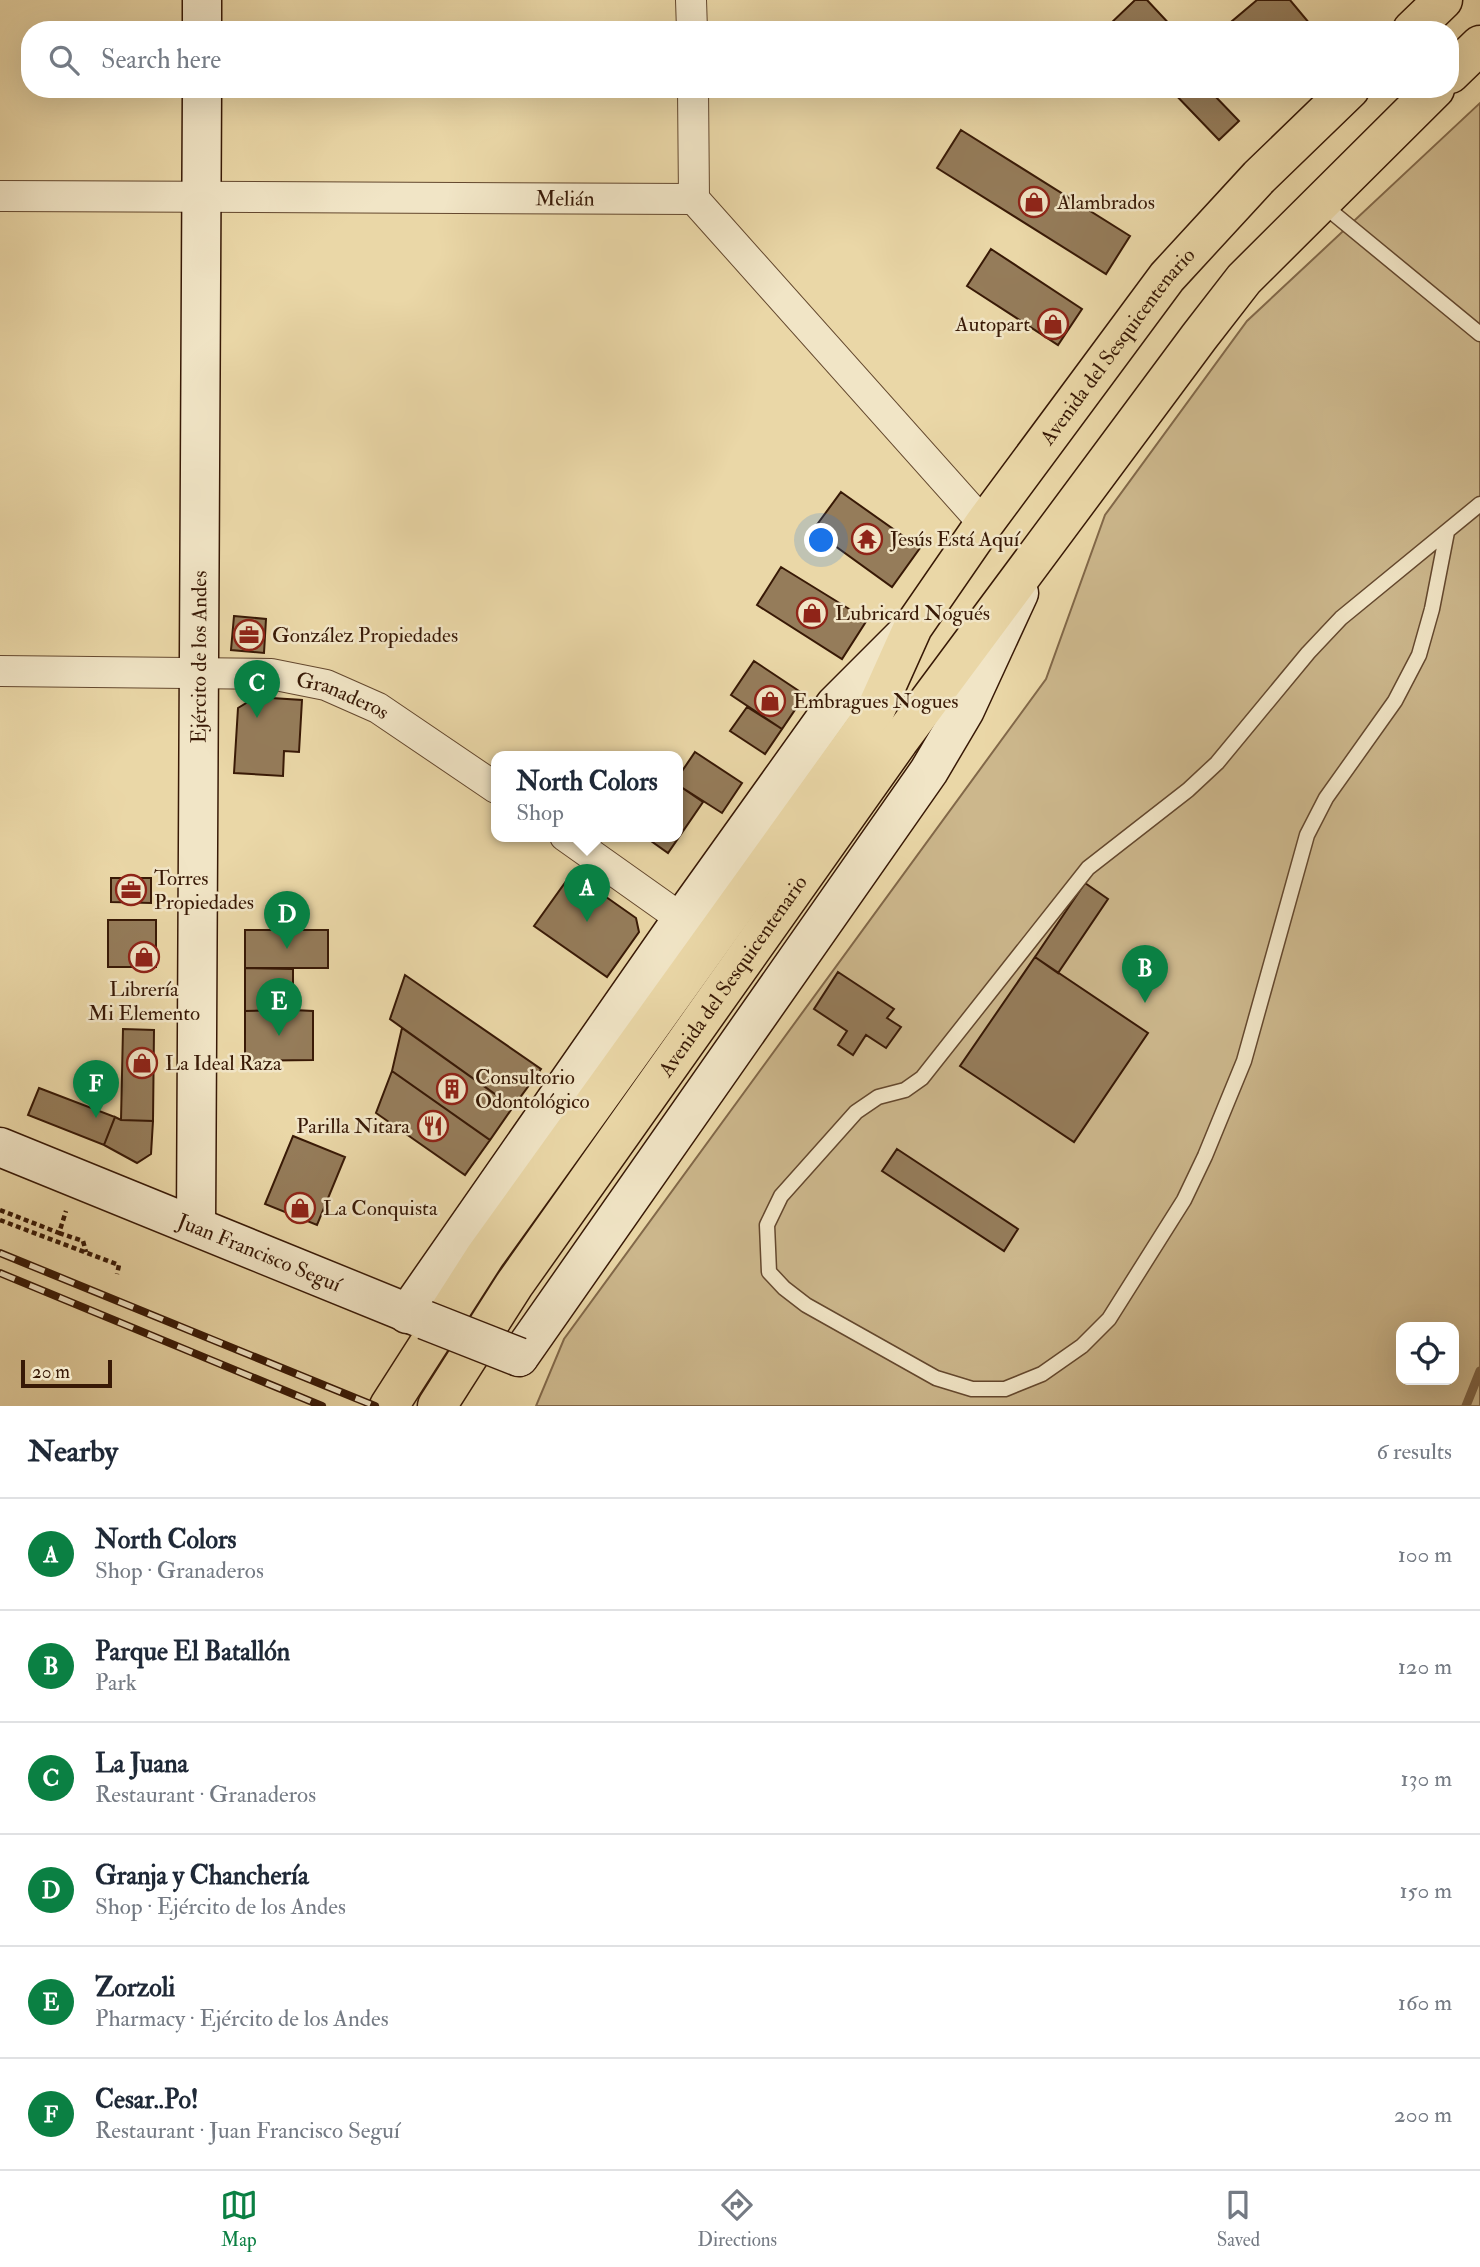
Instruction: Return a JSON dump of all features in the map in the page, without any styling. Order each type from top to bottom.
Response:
[{"type":"main road","points":[[1459,66],[1480,45]]},
{"type":"main road","name":"Avenida del Sesquicentenario","points":[[389,1406],[485,1256],[873,716],[913,626],[984,524],[1167,277],[1258,177],[1341,98]]},
{"type":"main road","name":"Avenida del Sesquicentenario","points":[[437,1406],[538,1251],[899,741],[1244,279],[1426,98]]},
{"type":"street","points":[[202,0],[202,21]]},
{"type":"street","points":[[691,0],[692,21]]},
{"type":"street","name":"Ejército de los Andes","points":[[196,1226],[202,98]]},
{"type":"street","points":[[692,98],[694,199],[984,524]]},
{"type":"street","name":"Melián","points":[[0,196],[694,199]]},
{"type":"street","name":"Avenida del Sesquicentenario","points":[[519,1357],[929,771],[965,710],[1038,553]]},
{"type":"street","name":"Avenida del Sesquicentenario","points":[[416,1317],[682,919],[835,705],[913,626]]},
{"type":"street","name":"Granaderos","points":[[0,671],[271,674],[326,685],[378,708],[491,785]]},
{"type":"street","points":[[573,842],[682,919]]},
{"type":"street","name":"Juan Francisco Seguí","points":[[0,1147],[519,1357]]},
{"type":"lane","points":[[1320,203],[1480,334]]},
{"type":"lane","points":[[1447,532],[1432,609],[1419,655],[1395,701],[1326,798],[1307,835],[1244,1061],[1205,1156],[1184,1200],[1110,1319],[1082,1346],[1042,1374],[1005,1389],[972,1388],[936,1378],[806,1305],[784,1288],[769,1272],[767,1225],[782,1196],[806,1168],[856,1112],[878,1097],[905,1090],[922,1078],[1088,868],[1188,790],[1217,762],[1308,653],[1341,618],[1480,504]]},
{"type":"path","points":[[59,1233],[77,1178]]},
{"type":"path","points":[[0,1210],[83,1241],[86,1253]]},
{"type":"path","points":[[0,1220],[119,1265],[117,1274]]},
{"type":"shaded area","points":[[1480,103],[1480,1406],[536,1406],[564,1339],[1046,679],[1105,515],[1247,321]]},
{"type":"building","points":[[1135,0],[1147,0],[1167,21],[1113,21]]},
{"type":"building","points":[[1257,0],[1290,0],[1308,21],[1232,21]]},
{"type":"building","points":[[1179,98],[1217,98],[1239,121],[1219,140]]},
{"type":"building","name":"Alambrados","points":[[961,130],[1130,236],[1106,274],[937,168]]},
{"type":"building","points":[[991,249],[1082,309],[1058,345],[967,286]]},
{"type":"building","name":"Jesús Está Aquí","points":[[841,492],[920,548],[892,587],[813,530]]},
{"type":"building","name":"Lubricard Nogués","points":[[781,567],[867,620],[842,659],[757,605]]},
{"type":"building","name":"González Propiedades","points":[[234,616],[266,619],[264,653],[231,650]]},
{"type":"building","name":"Embragues Nogues","points":[[754,661],[805,695],[782,729],[731,695]]},
{"type":"building","points":[[256,697],[302,700],[299,752],[284,751],[283,776],[234,773],[238,708]]},
{"type":"building","points":[[747,707],[782,729],[765,754],[730,731]]},
{"type":"building","points":[[695,752],[742,783],[722,813],[683,788],[683,770]]},
{"type":"building","points":[[683,788],[703,802],[683,831]]},
{"type":"building","points":[[652,842],[676,842],[668,853]]},
{"type":"building","points":[[572,873],[636,918],[639,932],[607,977],[534,926]]},
{"type":"building","name":"Torres Propiedades","points":[[111,878],[151,878],[151,903],[111,902]]},
{"type":"building","points":[[1085,883],[1108,899],[1058,973],[1035,957]]},
{"type":"building","points":[[108,920],[156,920],[156,967],[108,967]]},
{"type":"building","points":[[245,930],[328,930],[328,968],[245,968]]},
{"type":"building","points":[[1035,957],[1148,1033],[1074,1142],[960,1066]]},
{"type":"building","points":[[245,968],[293,969],[293,1010],[245,1011]]},
{"type":"building","points":[[838,972],[894,1009],[887,1018],[901,1027],[886,1048],[866,1035],[853,1055],[838,1045],[847,1031],[814,1009]]},
{"type":"building","points":[[405,975],[541,1069],[513,1107],[390,1019]]},
{"type":"building","points":[[245,1011],[313,1011],[313,1060],[245,1061]]},
{"type":"building","name":"Consultorio Odontológico","points":[[402,1028],[513,1107],[490,1140],[392,1071]]},
{"type":"building","points":[[123,1029],[154,1030],[153,1121],[121,1120]]},
{"type":"building","name":"Parilla Nitara","points":[[392,1071],[490,1140],[465,1175],[376,1113]]},
{"type":"building","points":[[39,1088],[115,1117],[104,1145],[28,1115]]},
{"type":"building","points":[[115,1117],[121,1120],[153,1121],[151,1154],[137,1163],[104,1145]]},
{"type":"building","points":[[293,1136],[345,1157],[317,1225],[265,1204]]},
{"type":"building","points":[[897,1149],[1018,1229],[1004,1251],[882,1171]]},
{"type":"waterway","points":[[1466,1406],[1480,1371]]},
{"type":"railway","points":[[0,1253],[375,1406]]},
{"type":"railway","points":[[0,1273],[322,1406]]},
{"type":"place","name":"Alambrados","points":[[1034,202]]},
{"type":"place","name":"Autopart","points":[[1053,324]]},
{"type":"place","name":"Jesús Está Aquí","points":[[867,539]]},
{"type":"place","name":"Lubricard Nogués","points":[[812,613]]},
{"type":"place","name":"González Propiedades","points":[[249,635]]},
{"type":"place","name":"Embragues Nogues","points":[[770,701]]},
{"type":"place","name":"La Juana","points":[[257,718]]},
{"type":"place","name":"Torres Propiedades","points":[[131,890]]},
{"type":"place","name":"North Colors","points":[[587,922]]},
{"type":"place","name":"Granja y Chanchería","points":[[287,949]]},
{"type":"place","name":"Librería Mi Elemento","points":[[144,957]]},
{"type":"place","name":"Parque El Batallón","points":[[1145,1003]]},
{"type":"place","name":"Zorzoli","points":[[279,1036]]},
{"type":"place","name":"La Ideal Raza","points":[[142,1063]]},
{"type":"place","name":"Consultorio Odontológico","points":[[452,1089]]},
{"type":"place","name":"Cesar..Po!","points":[[96,1118]]},
{"type":"place","name":"Parilla Nitara","points":[[433,1126]]},
{"type":"place","name":"La Conquista","points":[[300,1208]]}]
